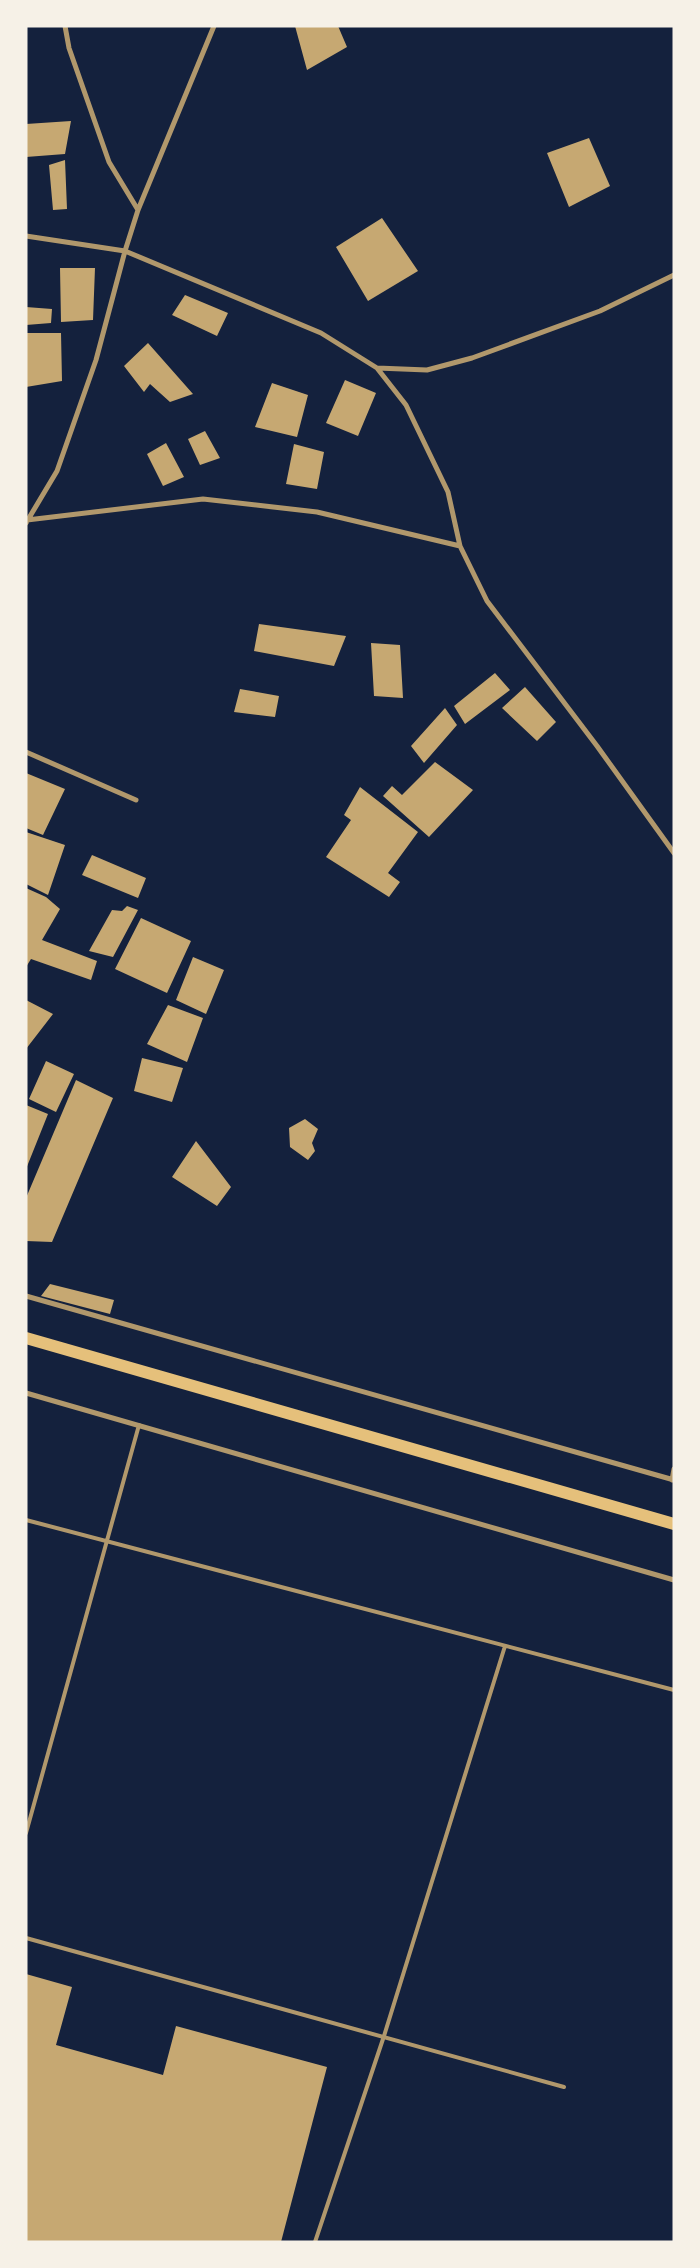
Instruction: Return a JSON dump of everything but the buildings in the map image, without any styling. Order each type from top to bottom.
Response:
[{"type":"main road","points":[[26,1338],[674,1524]]},
{"type":"street","points":[[65,26],[70,48],[109,162],[138,210]]},
{"type":"street","points":[[27,521],[60,462],[96,360],[138,210],[214,26]]},
{"type":"street","points":[[26,236],[125,251],[320,333],[377,368],[406,405],[448,492],[460,546],[487,601],[674,853]]},
{"type":"street","points":[[377,368],[427,370],[472,358],[600,311],[674,275]]},
{"type":"street","points":[[27,521],[203,499],[317,512],[460,546]]},
{"type":"street","points":[[26,752],[136,800]]},
{"type":"street","points":[[26,1296],[673,1480],[674,1469]]},
{"type":"street","points":[[26,1393],[674,1580]]},
{"type":"lane","points":[[26,1833],[139,1425]]},
{"type":"lane","points":[[26,1520],[674,1690]]},
{"type":"lane","points":[[315,2242],[384,2036],[505,1646]]},
{"type":"lane","points":[[26,1938],[564,2087]]}]
